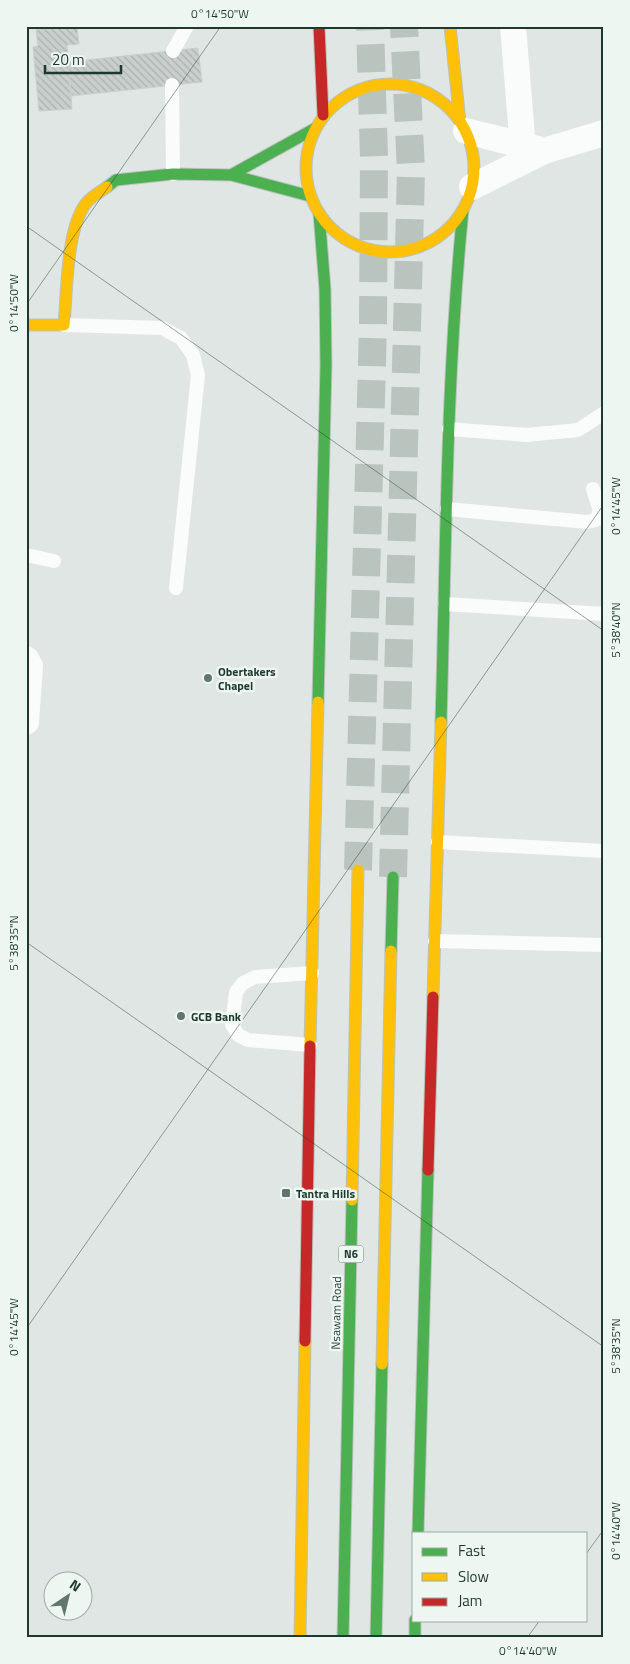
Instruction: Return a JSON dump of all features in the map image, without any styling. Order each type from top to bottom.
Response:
[{"type":"main road","points":[[319,26],[323,115]]},
{"type":"main road","points":[[450,26],[463,127]]},
{"type":"main road","points":[[392,83],[425,91],[452,111],[463,127],[472,149],[474,168],[472,187],[463,210],[453,224],[431,241],[405,251],[377,251],[350,242],[328,225],[319,214],[310,196],[305,173],[307,151],[314,129],[331,107],[359,89],[392,83]]},
{"type":"main road","points":[[230,175],[314,129]]},
{"type":"main road","points":[[26,325],[64,325],[72,237],[80,214],[88,201],[116,180],[173,174],[230,175],[310,196]]},
{"type":"main road","points":[[418,1532],[449,429],[455,290],[463,210]]},
{"type":"main road","points":[[300,1638],[310,1045],[326,365],[325,289],[319,214]]},
{"type":"main road","name":"Nsawam Road","points":[[343,1638],[358,870]]},
{"type":"main road","points":[[376,1638],[392,877]]},
{"type":"main road","points":[[415,1622],[415,1638]]},
{"type":"street","points":[[513,26],[530,152]]},
{"type":"street","points":[[463,127],[530,152]]},
{"type":"street","points":[[472,187],[530,152],[604,133]]},
{"type":"street","points":[[26,659],[30,666],[26,722]]},
{"type":"lane","points":[[173,51],[187,26]]},
{"type":"lane","points":[[172,85],[173,174]]},
{"type":"lane","points":[[64,325],[162,328],[181,338],[193,354],[198,375],[176,588]]},
{"type":"lane","points":[[449,429],[526,435],[578,430],[604,413]]},
{"type":"lane","points":[[447,509],[586,522],[596,520],[600,511],[593,488]]},
{"type":"lane","points":[[26,555],[54,561]]},
{"type":"lane","points":[[444,604],[604,614]]},
{"type":"lane","points":[[438,842],[604,851]]},
{"type":"lane","points":[[435,941],[604,945]]},
{"type":"lane","points":[[310,1045],[248,1040],[238,1035],[232,1025],[236,992],[244,983],[255,977],[312,973]]},
{"type":"building","points":[[77,26],[79,44],[67,45],[72,109],[39,111],[33,47],[38,46],[36,30]]},
{"type":"building","points":[[198,48],[202,82],[71,96],[68,62]]},
{"type":"tunnel","points":[[358,870],[373,326],[374,158],[370,26]]},
{"type":"tunnel","points":[[393,877],[411,171],[404,26]]},
{"type":"traffic: fast","points":[[231,175],[314,129]]},
{"type":"traffic: fast","points":[[107,187],[116,180],[173,174],[231,175],[310,196]]},
{"type":"traffic: fast","points":[[441,722],[450,402],[457,274],[463,210]]},
{"type":"traffic: fast","points":[[318,702],[326,365],[325,289],[319,213]]},
{"type":"traffic: fast","points":[[391,951],[393,877]]},
{"type":"traffic: fast","points":[[418,1532],[428,1170]]},
{"type":"traffic: fast","points":[[343,1638],[352,1200]]},
{"type":"traffic: fast","points":[[376,1638],[382,1364]]},
{"type":"traffic: fast","points":[[415,1622],[415,1638]]},
{"type":"traffic: slow","points":[[450,26],[460,122]]},
{"type":"traffic: slow","points":[[390,84],[414,88],[429,94],[437,98],[455,115],[460,121],[470,144],[474,168],[470,192],[464,207],[460,215],[443,233],[437,238],[414,248],[390,252],[366,248],[351,242],[343,238],[325,221],[320,215],[310,192],[306,168],[310,144],[316,129],[320,121],[337,103],[343,98],[366,88],[390,84]]},
{"type":"traffic: slow","points":[[26,325],[64,325],[67,278],[75,226],[88,201],[107,187]]},
{"type":"traffic: slow","points":[[310,1046],[318,702]]},
{"type":"traffic: slow","points":[[433,997],[441,722]]},
{"type":"traffic: slow","points":[[352,1200],[358,870]]},
{"type":"traffic: slow","points":[[382,1364],[391,951]]},
{"type":"traffic: slow","points":[[300,1638],[305,1341]]},
{"type":"traffic: jam","points":[[319,26],[323,115]]},
{"type":"traffic: jam","points":[[428,1170],[433,997]]},
{"type":"traffic: jam","points":[[305,1341],[310,1046]]},
{"type":"place","name":"Obertakers Chapel","points":[[208,678]]},
{"type":"place","name":"GCB Bank","points":[[181,1016]]},
{"type":"place","name":"Tantra Hills","points":[[286,1193]]}]
